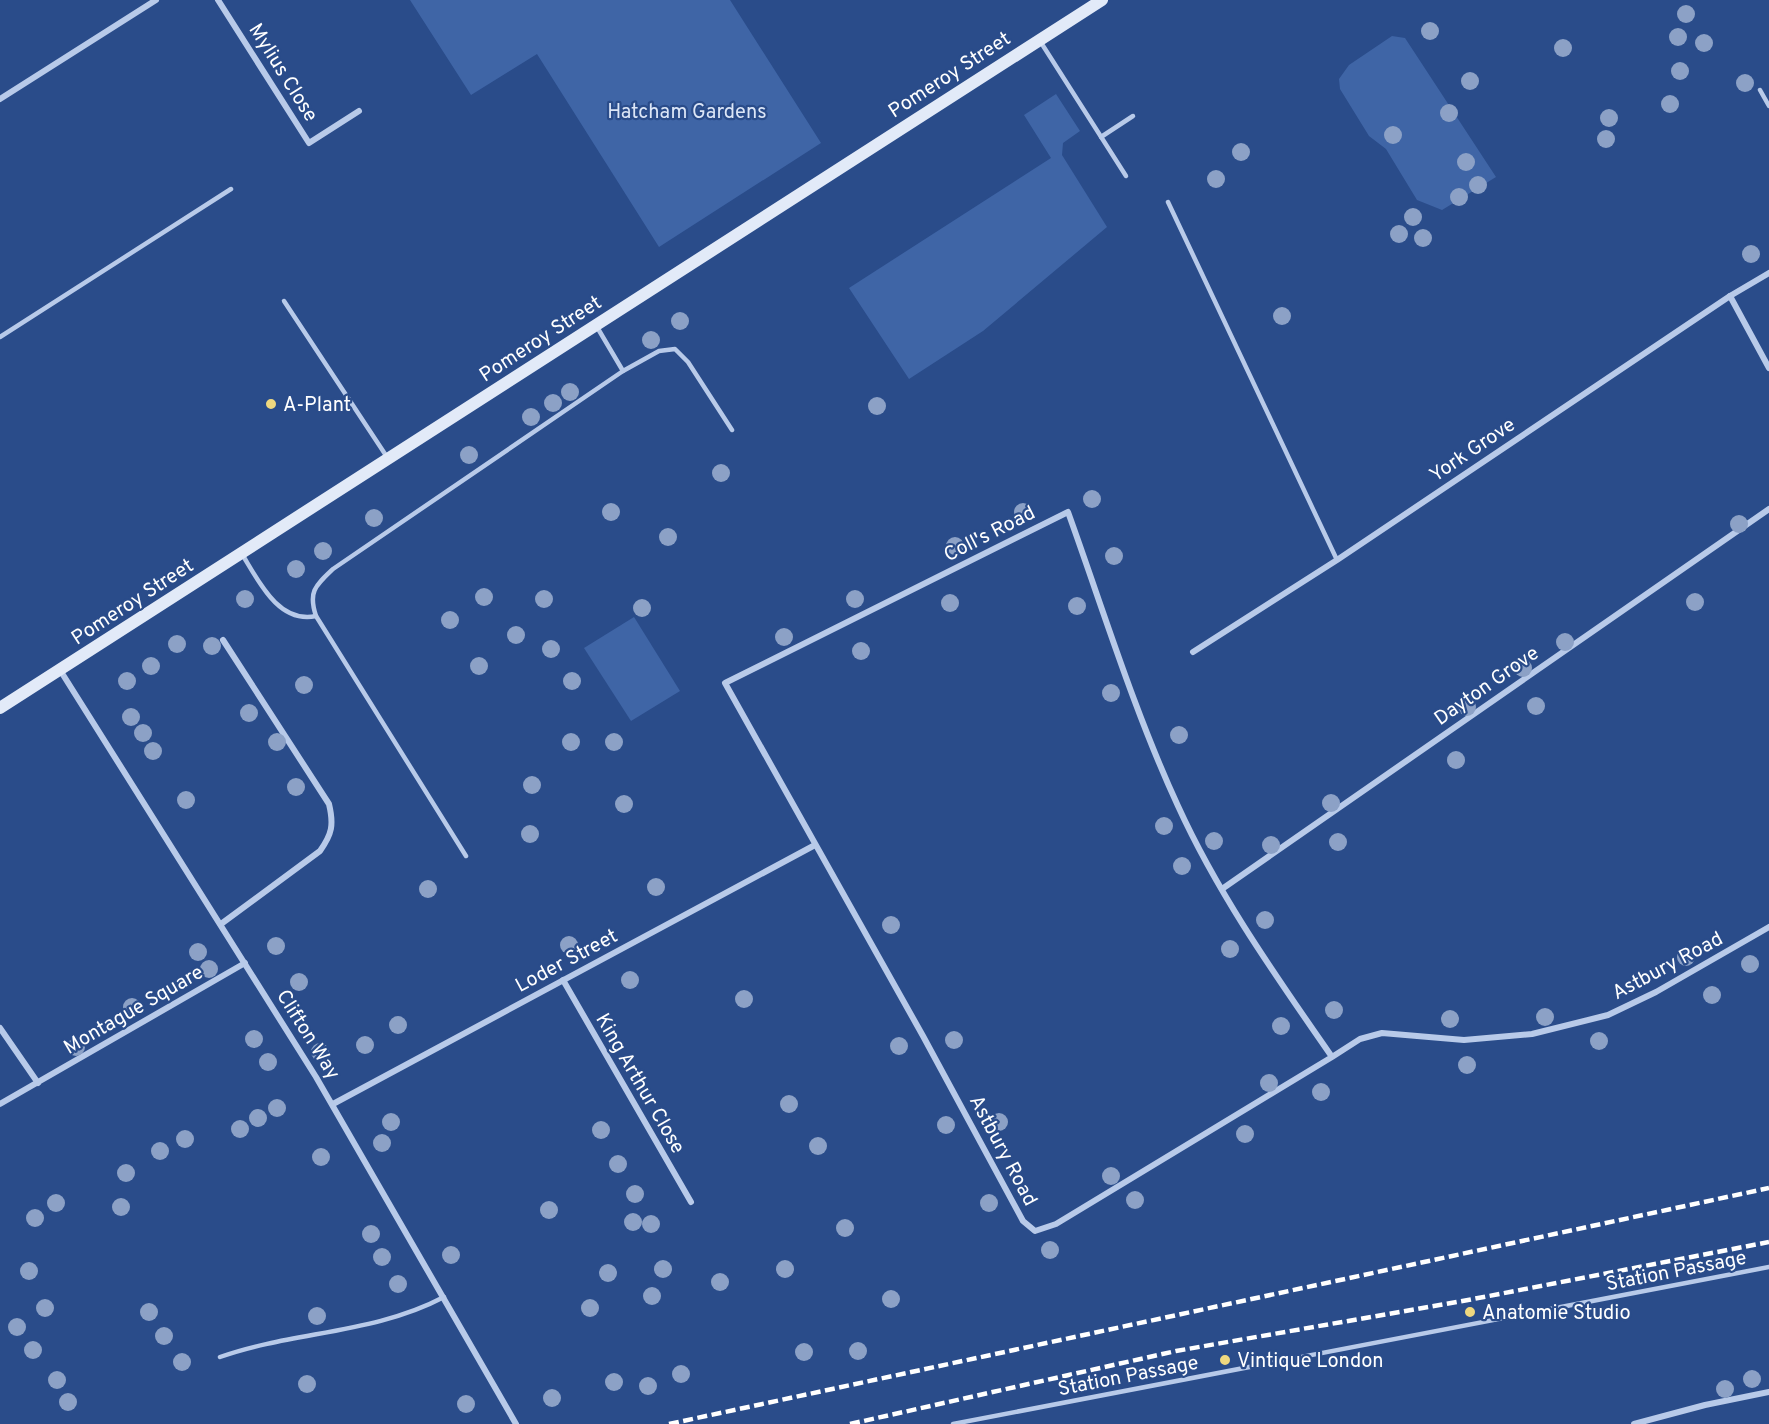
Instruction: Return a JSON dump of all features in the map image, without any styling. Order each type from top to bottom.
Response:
[{"type":"main road","name":"Pomeroy Street","points":[[0,708],[1102,0]]},
{"type":"street","points":[[0,99],[156,0]]},
{"type":"street","name":"Mylius Close","points":[[218,0],[309,143],[359,111]]},
{"type":"street","name":"York Grove","points":[[1192,652],[1337,560],[1730,296],[1769,273]]},
{"type":"street","points":[[1730,296],[1769,368]]},
{"type":"street","name":"Dayton Grove","points":[[1222,889],[1769,509]]},
{"type":"street","name":"Coll's Road","points":[[815,845],[725,683],[1068,512],[1132,689],[1178,806],[1222,889]]},
{"type":"street","points":[[221,924],[320,851],[331,836],[333,821],[329,804],[223,640]]},
{"type":"street","name":"Clifton Way","points":[[59,670],[333,1104],[516,1424]]},
{"type":"street","name":"Loder Street","points":[[333,1104],[815,845]]},
{"type":"street","name":"Astbury Road","points":[[815,845],[923,1036],[1023,1221],[1035,1231],[1056,1224],[1360,1040],[1382,1033],[1464,1040],[1532,1034],[1608,1015],[1656,992],[1769,927]]},
{"type":"street","points":[[1222,889],[1258,951],[1332,1058]]},
{"type":"street","name":"Montague Square","points":[[0,1104],[245,963]]},
{"type":"street","name":"King Arthur Close","points":[[563,980],[691,1202]]},
{"type":"street","points":[[0,1028],[38,1083]]},
{"type":"street","points":[[1634,1424],[1769,1392]]},
{"type":"lane","points":[[1039,40],[1126,176]]},
{"type":"lane","points":[[1760,90],[1769,106]]},
{"type":"lane","points":[[1101,136],[1133,116]]},
{"type":"lane","points":[[0,337],[231,189]]},
{"type":"lane","points":[[1168,202],[1337,560]]},
{"type":"lane","points":[[284,301],[388,459]]},
{"type":"lane","points":[[596,325],[623,371]]},
{"type":"lane","points":[[466,856],[316,616],[311,600],[317,584],[333,569],[623,371],[659,351],[675,349],[688,362],[732,430]]},
{"type":"lane","points":[[242,554],[271,597],[284,610],[303,619],[316,616]]},
{"type":"lane","name":"Station Passage","points":[[953,1424],[1769,1268]]},
{"type":"lane","points":[[220,1357],[256,1344],[284,1341],[396,1318],[416,1312],[444,1297]]},
{"type":"green space","name":"Hatcham Gardens","points":[[410,0],[730,0],[821,143],[659,247],[537,54],[471,95]]},
{"type":"green space","points":[[1392,36],[1405,38],[1496,177],[1442,210],[1417,200],[1386,149],[1369,136],[1340,89],[1339,79],[1349,65]]},
{"type":"green space","points":[[1056,94],[1080,131],[1063,143],[1062,155],[1107,227],[983,331],[909,379],[849,288],[1051,158],[1024,115]]},
{"type":"green space","points":[[634,617],[680,691],[631,721],[584,648]]},
{"type":"railway","points":[[669,1424],[1769,1188]]},
{"type":"railway","points":[[850,1424],[1176,1351],[1468,1300],[1769,1242]]},
{"type":"place","name":"A-Plant","points":[[271,404]]},
{"type":"place","name":"Anatomie Studio","points":[[1470,1312]]},
{"type":"place","name":"Vintique London","points":[[1225,1360]]}]
